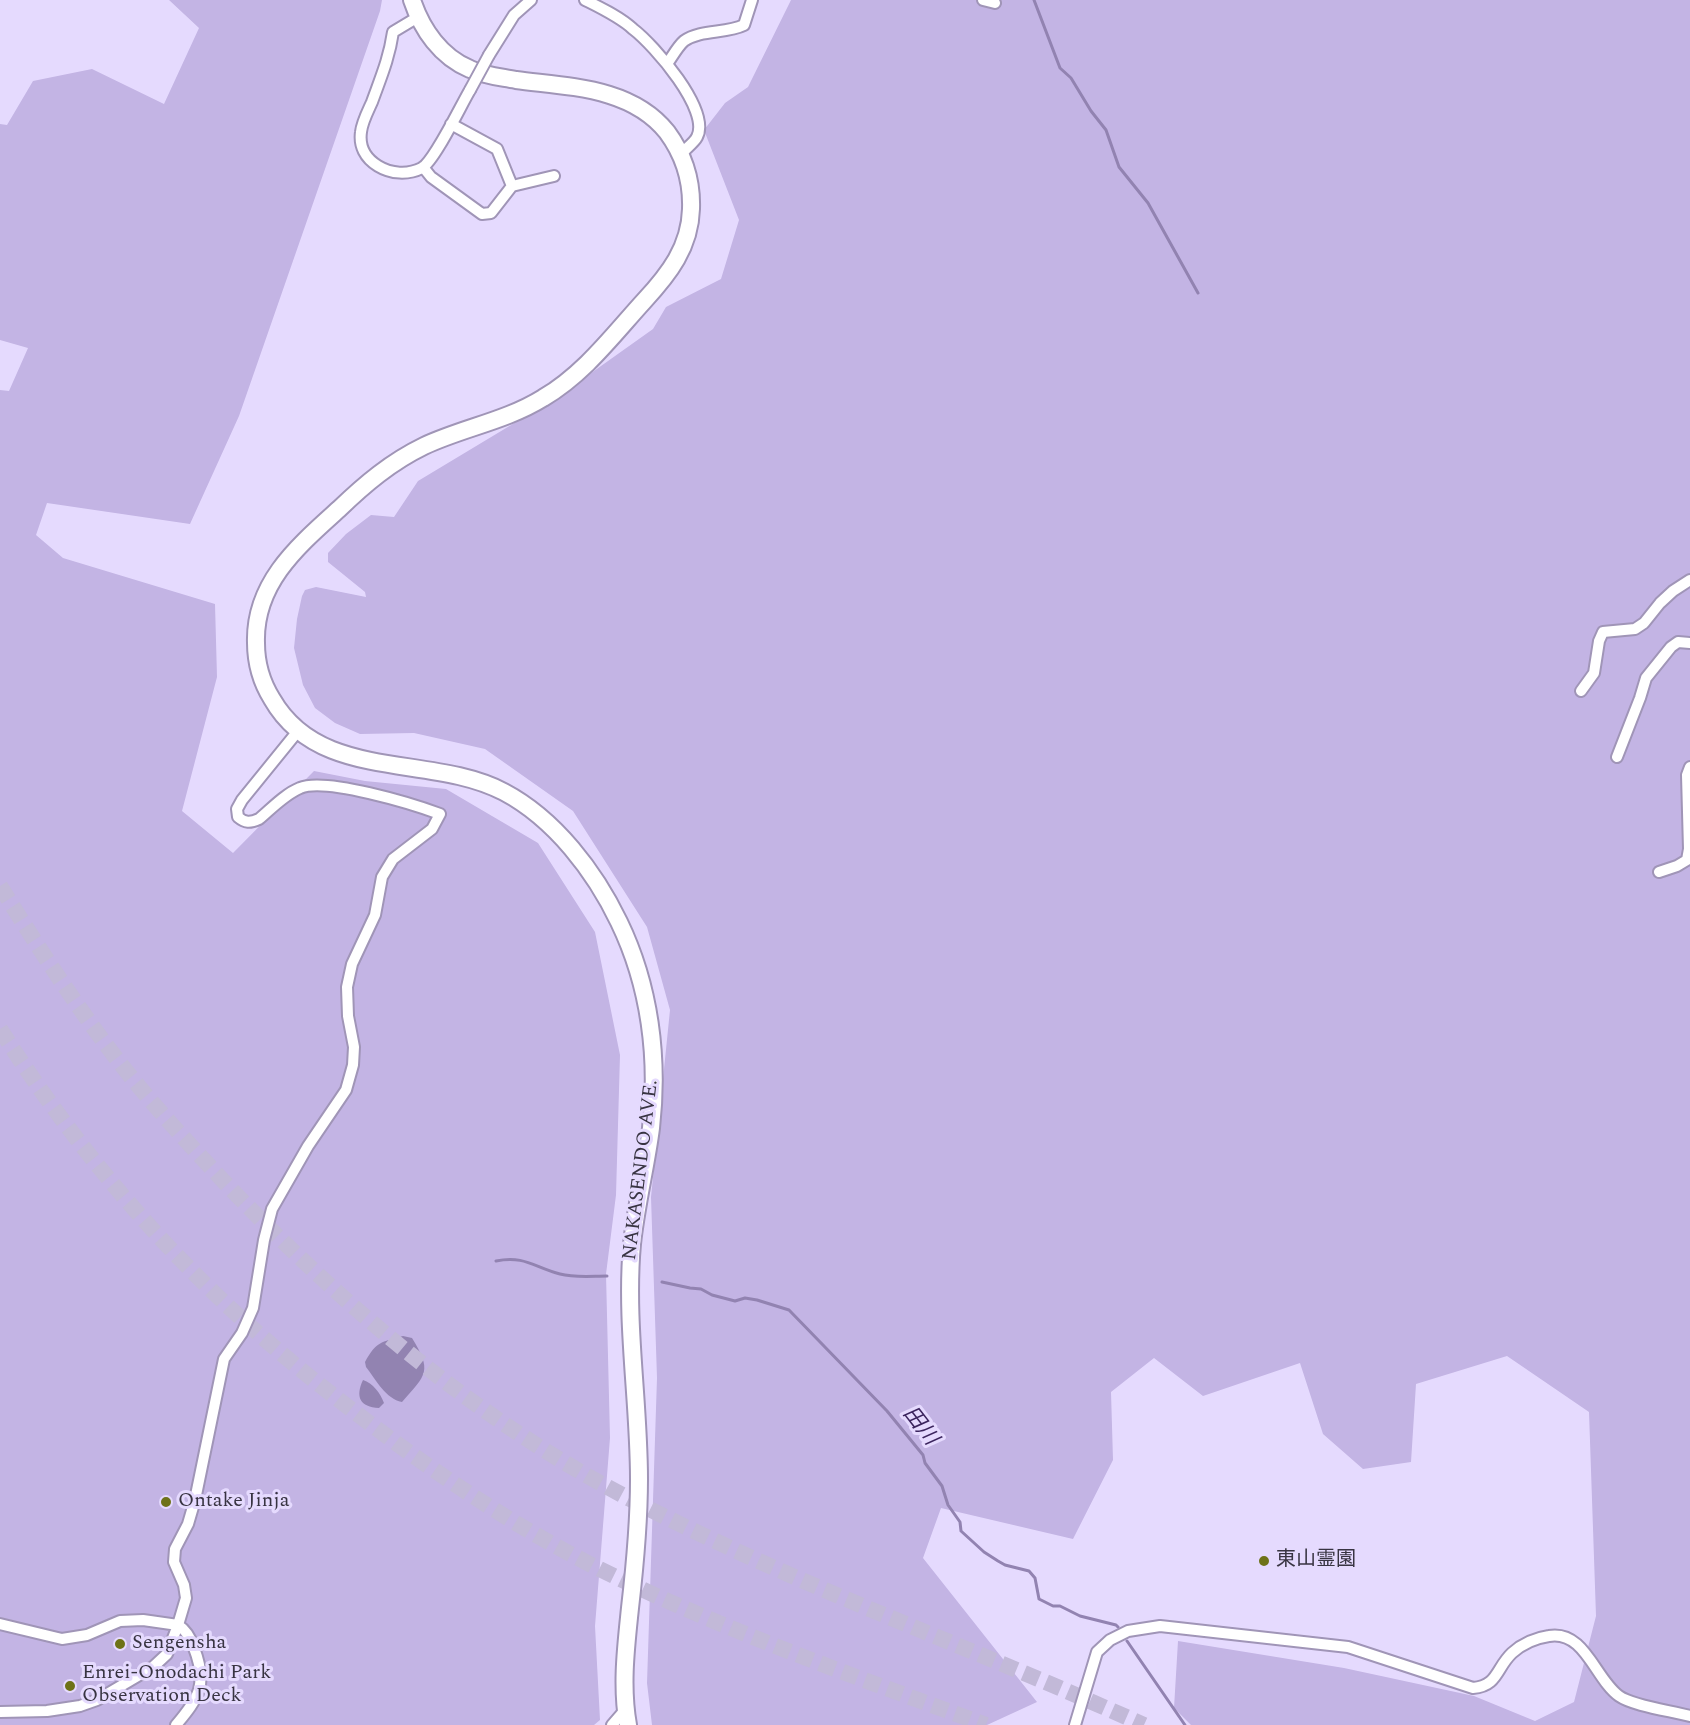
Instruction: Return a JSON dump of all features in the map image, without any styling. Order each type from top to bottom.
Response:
[{"type":"highway","name":"NAKASENDO AVE.","points":[[412,0],[418,18],[439,48],[475,72],[597,92],[627,100],[654,118],[668,135],[681,154],[690,185],[689,228],[684,244],[664,279],[596,354],[558,389],[536,403],[425,445],[396,461],[361,489],[298,546],[276,573],[263,601],[255,644],[262,681],[274,704],[298,731],[310,739],[346,756],[434,770],[487,784],[519,801],[547,824],[584,866],[618,919],[637,964],[650,1018],[654,1074],[651,1134],[635,1219],[631,1268],[630,1302],[639,1482],[624,1674],[627,1718]]},
{"type":"street","points":[[418,18],[393,32],[390,55],[361,130],[360,145],[367,157],[377,166],[392,173],[408,172],[423,167],[433,156],[514,15],[531,0]]},
{"type":"street","points":[[585,0],[631,27],[653,45],[689,99],[700,122],[697,137],[681,154]]},
{"type":"street","points":[[667,64],[684,41],[701,34],[739,28],[744,25],[752,0]]},
{"type":"street","points":[[983,0],[995,3]]},
{"type":"street","points":[[451,124],[497,149],[512,186]]},
{"type":"street","points":[[423,167],[431,177],[482,214],[491,213],[512,186],[554,176]]},
{"type":"street","points":[[1581,691],[1594,673],[1599,640],[1603,632],[1635,629],[1644,623],[1673,591],[1690,580]]},
{"type":"street","points":[[1617,757],[1646,678],[1671,647],[1678,642],[1690,643]]},
{"type":"street","points":[[0,1712],[53,1711],[97,1701],[161,1661],[166,1654],[186,1598],[184,1585],[174,1562],[175,1549],[188,1524],[195,1500],[224,1359],[242,1334],[253,1308],[264,1240],[272,1209],[308,1146],[346,1090],[353,1065],[354,1047],[348,1016],[347,987],[352,964],[375,915],[382,877],[393,859],[432,830],[440,814],[398,799],[316,785],[300,788],[252,823],[243,822],[238,817],[237,809],[242,800],[298,731]]},
{"type":"street","points":[[1659,872],[1687,860],[1689,838],[1687,776],[1690,767]]},
{"type":"street","points":[[0,1624],[62,1639],[87,1635],[120,1621],[143,1620],[178,1625],[191,1640],[202,1678],[197,1698],[176,1725]]},
{"type":"street","points":[[1075,1725],[1096,1652],[1110,1640],[1128,1631],[1160,1626],[1348,1647],[1473,1688],[1484,1687],[1492,1682],[1511,1654],[1532,1640],[1551,1635],[1568,1638],[1581,1648],[1618,1696],[1629,1701],[1690,1716]]},
{"type":"street","points":[[612,1725],[627,1718]]},
{"type":"shaded area","points":[[169,0],[382,0],[239,416],[190,524],[47,503],[36,535],[63,558],[215,604],[217,677],[182,811],[233,853],[314,771],[365,781],[446,789],[538,843],[595,932],[620,1055],[616,1195],[606,1274],[610,1438],[595,1626],[600,1720],[594,1725],[0,1725],[0,390],[9,391],[28,348],[0,340],[0,124],[7,125],[33,81],[92,69],[164,104],[199,28]]},
{"type":"shaded area","points":[[791,0],[1690,0],[1690,1725],[1191,1725],[1174,1708],[1178,1641],[1344,1668],[1474,1696],[1535,1721],[1574,1702],[1596,1616],[1589,1412],[1507,1356],[1416,1384],[1411,1462],[1363,1469],[1323,1434],[1300,1363],[1203,1396],[1154,1358],[1111,1392],[1113,1460],[1073,1539],[941,1508],[923,1558],[1037,1702],[987,1725],[652,1725],[647,1683],[657,1378],[651,1197],[670,1010],[647,927],[573,811],[485,749],[414,733],[360,734],[335,723],[315,708],[303,685],[294,648],[297,619],[305,590],[316,587],[366,597],[365,592],[328,562],[328,553],[346,534],[371,515],[394,517],[418,481],[556,398],[653,329],[666,307],[721,279],[739,220],[704,130],[725,103],[748,87]]},
{"type":"shaded area","points":[[403,1336],[412,1338],[422,1358],[424,1372],[417,1385],[402,1402],[391,1397],[382,1388],[366,1367],[365,1362],[372,1350],[380,1344]]},
{"type":"shaded area","points":[[363,1380],[373,1386],[384,1403],[379,1408],[367,1406],[361,1400],[359,1391]]},
{"type":"waterway","points":[[1034,0],[1060,68],[1071,78],[1091,111],[1106,130],[1119,167],[1148,203],[1198,293]]},
{"type":"waterway","name":"田川","points":[[496,1261],[522,1261],[566,1275],[607,1276]]},
{"type":"waterway","name":"田川","points":[[662,1282],[701,1289],[712,1295],[735,1301],[745,1298],[757,1300],[789,1310],[887,1411],[923,1455],[925,1463],[942,1486],[948,1505],[960,1522],[961,1531],[984,1552],[998,1561],[1029,1571],[1035,1578],[1039,1599],[1080,1616],[1118,1627]]},
{"type":"waterway","name":"田川","points":[[1127,1641],[1185,1725]]},
{"type":"tunnel","points":[[0,886],[95,1030],[183,1137],[229,1187],[320,1276],[367,1319],[468,1398],[574,1468],[693,1531],[1144,1725]]},
{"type":"tunnel","points":[[0,1029],[27,1071],[87,1152],[187,1266],[293,1363],[422,1462],[532,1532],[589,1564],[663,1599],[846,1673],[986,1725]]},
{"type":"place","name":"Ontake Jinja","points":[[166,1502]]},
{"type":"place","name":"東山霊園","points":[[1264,1561]]},
{"type":"place","name":"Sengensha","points":[[120,1644]]},
{"type":"place","name":"Enrei-Onodachi Park Observation Deck","points":[[70,1686]]}]
